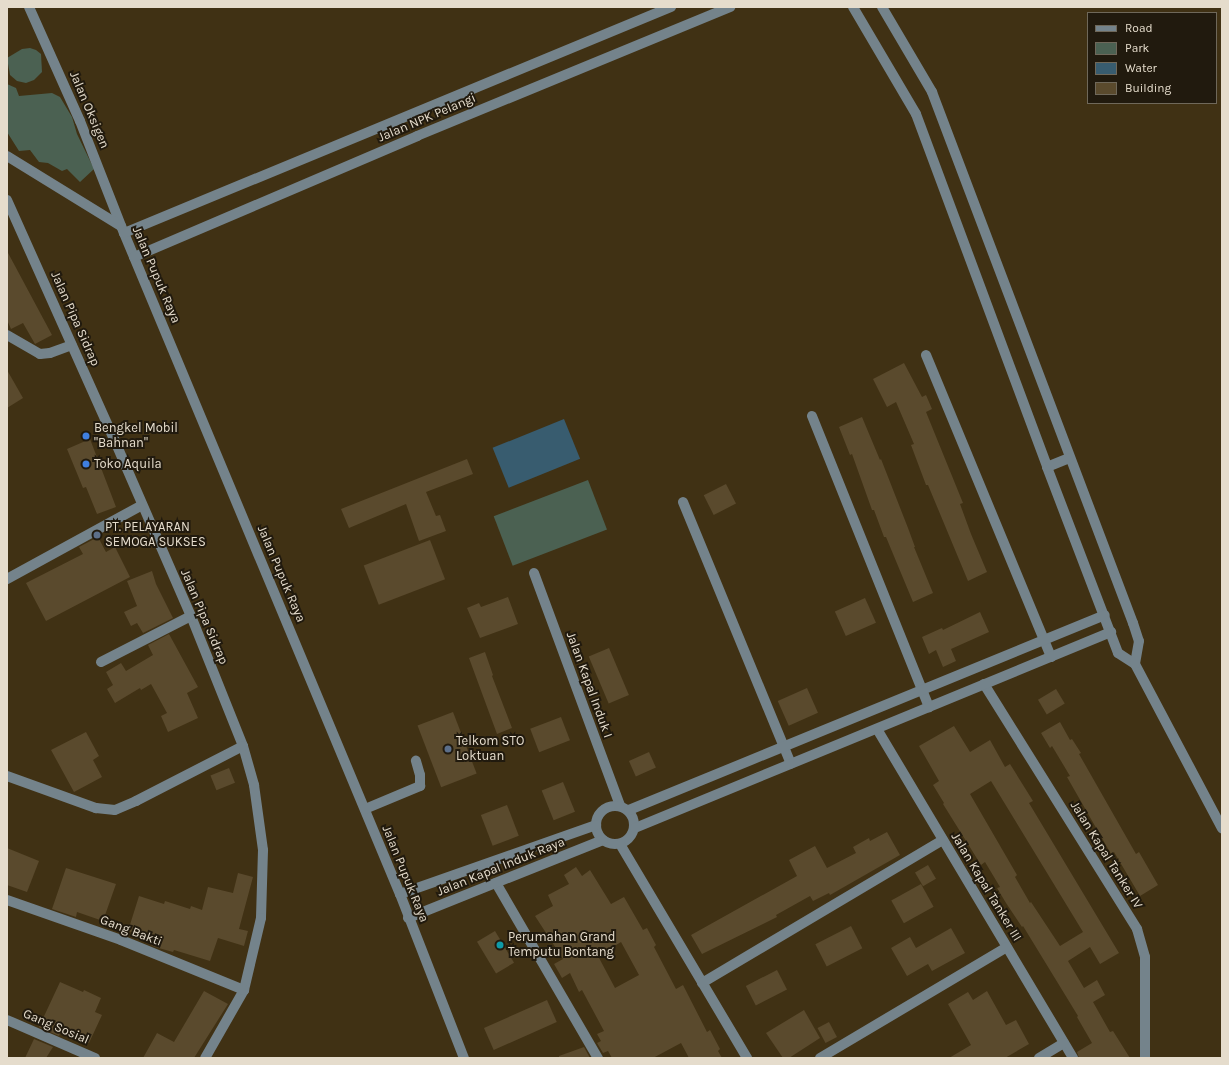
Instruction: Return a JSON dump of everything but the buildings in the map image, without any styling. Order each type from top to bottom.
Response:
[{"type":"street","name":"Jalan Oksigen","points":[[29,7],[80,121],[123,229]]},
{"type":"street","name":"Jalan NPK Pelangi","points":[[123,229],[671,7]]},
{"type":"street","name":"Jalan NPK Pelangi","points":[[134,256],[417,136],[730,7]]},
{"type":"street","points":[[853,7],[916,114],[1047,467],[1105,615],[1118,653],[1135,664],[1222,828]]},
{"type":"street","points":[[882,7],[932,92],[1139,641],[1135,664]]},
{"type":"street","name":"Jalan Pupuk Raya","points":[[7,156],[123,229],[400,894],[408,918],[464,1058]]},
{"type":"street","name":"Jalan Pipa Sidrap","points":[[7,200],[191,616],[243,746],[254,785],[263,850],[261,918],[244,990],[205,1058]]},
{"type":"street","points":[[7,335],[40,354],[50,353],[72,345]]},
{"type":"street","points":[[926,355],[1051,657]]},
{"type":"street","points":[[812,416],[929,707]]},
{"type":"street","points":[[1047,467],[1069,458]]},
{"type":"street","points":[[683,502],[791,764]]},
{"type":"street","points":[[7,579],[142,505]]},
{"type":"street","name":"Jalan Kapal Induk I","points":[[534,573],[624,808]]},
{"type":"street","points":[[1105,615],[784,747],[624,808],[611,806],[603,810],[598,817],[596,825],[603,840],[611,844],[620,844],[630,838],[635,828],[1111,632]]},
{"type":"street","points":[[101,662],[191,616]]},
{"type":"street","name":"Jalan Kapal Tanker IV","points":[[984,684],[1138,929],[1145,956],[1145,1058]]},
{"type":"street","name":"Jalan Kapal Tanker III","points":[[877,729],[1073,1058]]},
{"type":"street","points":[[7,776],[96,808],[115,810],[136,801],[243,746]]},
{"type":"street","points":[[365,809],[420,786],[420,775],[416,761]]},
{"type":"street","points":[[624,808],[635,828]]},
{"type":"street","name":"Jalan Kapal Induk Raya","points":[[400,894],[596,825]]},
{"type":"street","name":"Jalan Kapal Induk Raya","points":[[408,918],[603,840]]},
{"type":"street","points":[[702,983],[943,840]]},
{"type":"street","points":[[620,844],[747,1058]]},
{"type":"street","points":[[496,883],[598,1058]]},
{"type":"street","name":"Gang Bakti","points":[[7,900],[120,940],[244,990]]},
{"type":"street","points":[[820,1058],[1007,947]]},
{"type":"street","name":"Gang Sosial","points":[[7,1020],[95,1058]]},
{"type":"street","points":[[1039,1058],[1064,1043]]},
{"type":"green space","points":[[30,48],[41,54],[42,72],[34,80],[26,83],[17,81],[10,75],[7,58],[22,49]]},
{"type":"green space","points":[[7,84],[16,88],[19,96],[52,93],[60,97],[72,117],[77,134],[94,169],[80,182],[67,169],[62,171],[48,163],[39,162],[30,150],[19,151],[7,132]]},
{"type":"green space","points":[[588,480],[607,529],[513,566],[494,516]]},
{"type":"water","points":[[564,419],[580,459],[509,488],[493,448]]},
{"type":"place","name":"Bengkel Mobil \"Bahnan\"","points":[[86,436]]},
{"type":"place","name":"Toko Aquila","points":[[86,464]]},
{"type":"place","name":"PT. PELAYARAN SEMOGA SUKSES","points":[[97,535]]},
{"type":"place","name":"Telkom STO Loktuan","points":[[448,749]]},
{"type":"place","name":"Perumahan Grand Temputu Bontang","points":[[500,945]]}]
